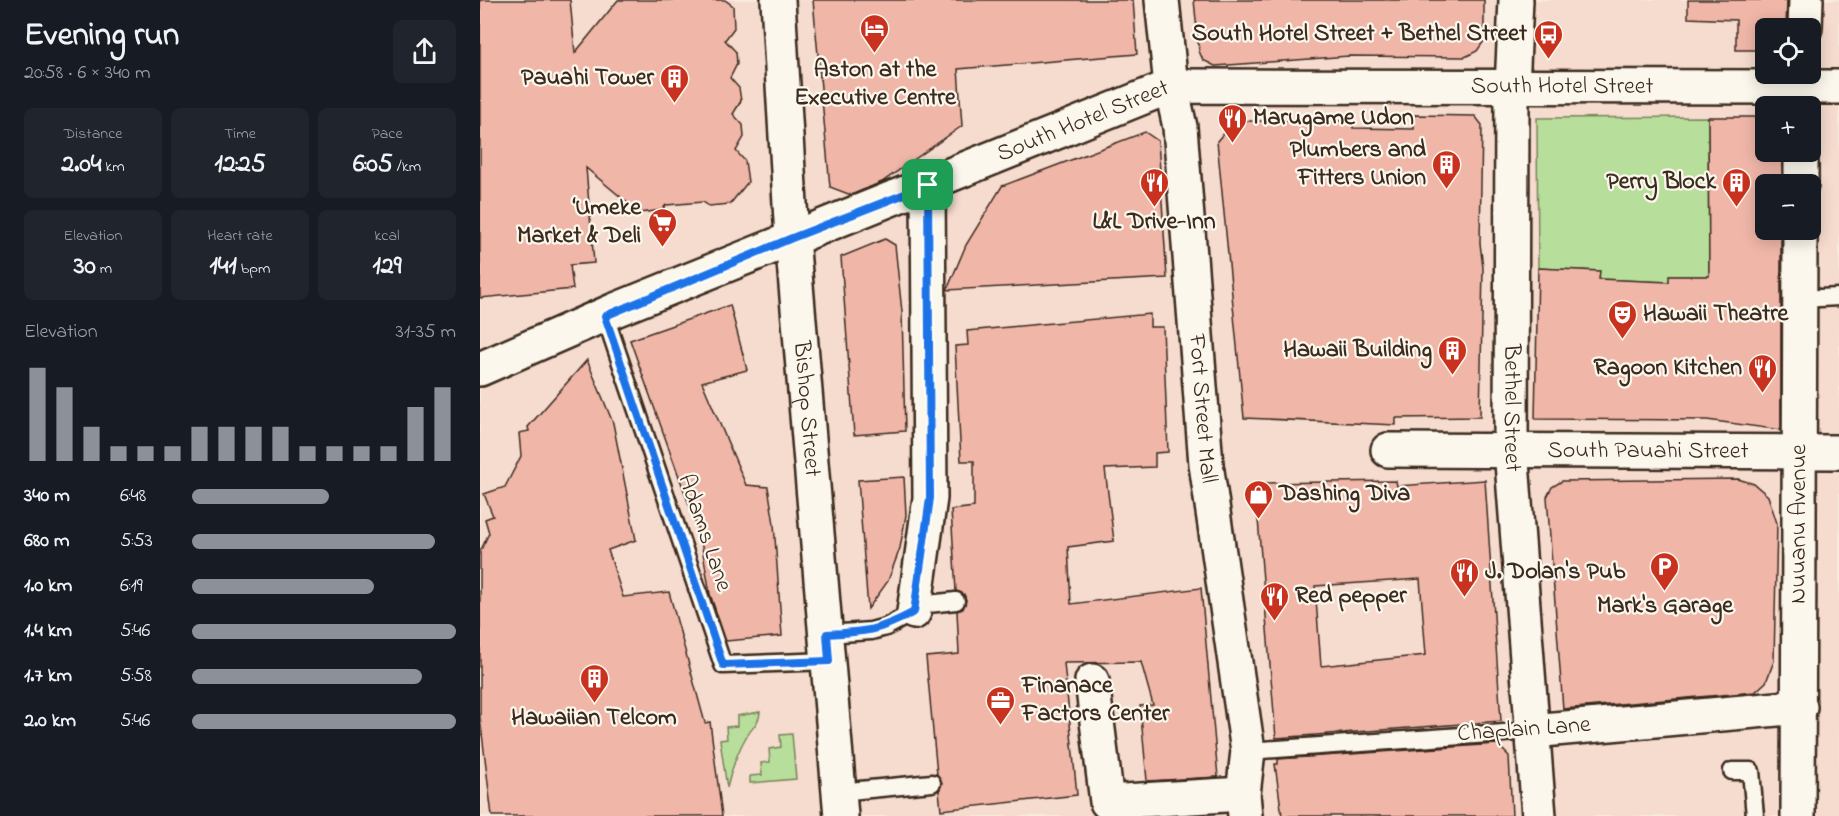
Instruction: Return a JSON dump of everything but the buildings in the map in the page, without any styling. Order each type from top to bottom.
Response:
[{"type":"street","name":"Bishop Street","points":[[778,0],[792,238],[840,804]]},
{"type":"street","name":"Fort Street Mall","points":[[1162,0],[1171,86],[1180,127],[1206,464],[1248,751],[1244,805]]},
{"type":"street","name":"Bethel Street","points":[[1516,0],[1512,88],[1511,449],[1539,816]]},
{"type":"street","points":[[1805,18],[1806,0]]},
{"type":"street","name":"South Hotel Street","points":[[480,369],[792,238],[1171,86],[1801,89],[1839,87]]},
{"type":"street","points":[[914,612],[930,498],[928,185]]},
{"type":"street","name":"Nuuanu Avenue","points":[[1798,816],[1800,240]]},
{"type":"street","name":"South Pauahi Street","points":[[1388,450],[1839,452]]},
{"type":"street","points":[[1092,681],[1107,802],[1244,805]]},
{"type":"street","name":"Chaplain Lane","points":[[1532,731],[1800,707]]},
{"type":"lane","points":[[1800,299],[1839,297]]},
{"type":"lane","name":"Adams Lane","points":[[605,316],[723,665],[828,648]]},
{"type":"lane","points":[[828,648],[886,627],[928,604],[956,601]]},
{"type":"lane","name":"Chaplain Lane","points":[[1248,751],[1532,731]]},
{"type":"lane","points":[[1732,771],[1751,771],[1755,816]]},
{"type":"lane","points":[[840,804],[932,783]]},
{"type":"shaded area","points":[[480,0],[1839,0],[1839,816],[480,816]]},
{"type":"green space","points":[[1708,117],[1709,276],[1670,276],[1669,282],[1599,279],[1599,271],[1538,268],[1537,118]]},
{"type":"green space","points":[[760,712],[757,722],[737,755],[727,788],[720,740],[727,739],[726,727],[737,726],[737,716]]},
{"type":"green space","points":[[792,734],[796,779],[750,783],[750,776],[762,775],[761,763],[770,762],[769,749],[781,747],[780,735]]},
{"type":"place","name":"Aston at the Executive Centre","points":[[875,54]]},
{"type":"place","name":"South Hotel Street + Bethel Street","points":[[1548,60]]},
{"type":"place","name":"Pauahi Tower","points":[[675,104]]},
{"type":"place","name":"Marugame Udon","points":[[1232,144]]},
{"type":"place","name":"Plumbers and Fitters Union","points":[[1447,190]]},
{"type":"place","name":"L&L Drive-Inn","points":[[1154,208]]},
{"type":"place","name":"Perry Block","points":[[1737,208]]},
{"type":"place","name":"‘Umeke Market & Deli","points":[[662,248]]},
{"type":"place","name":"Hawaii Theatre","points":[[1622,340]]},
{"type":"place","name":"Hawaii Building","points":[[1453,376]]},
{"type":"place","name":"Ragoon Kitchen","points":[[1763,394]]},
{"type":"place","name":"Dashing Diva","points":[[1258,520]]},
{"type":"place","name":"Mark's Garage","points":[[1665,592]]},
{"type":"place","name":"J. Dolan's Pub","points":[[1464,598]]},
{"type":"place","name":"Red pepper","points":[[1274,622]]},
{"type":"place","name":"Hawaiian Telcom","points":[[594,704]]},
{"type":"place","name":"Finanace Factors Center","points":[[1001,726]]},
{"type":"route","points":[[928,185],[930,498],[914,612],[886,627],[871,631],[827,634],[829,661],[723,665],[605,316],[792,238],[928,185]]}]
